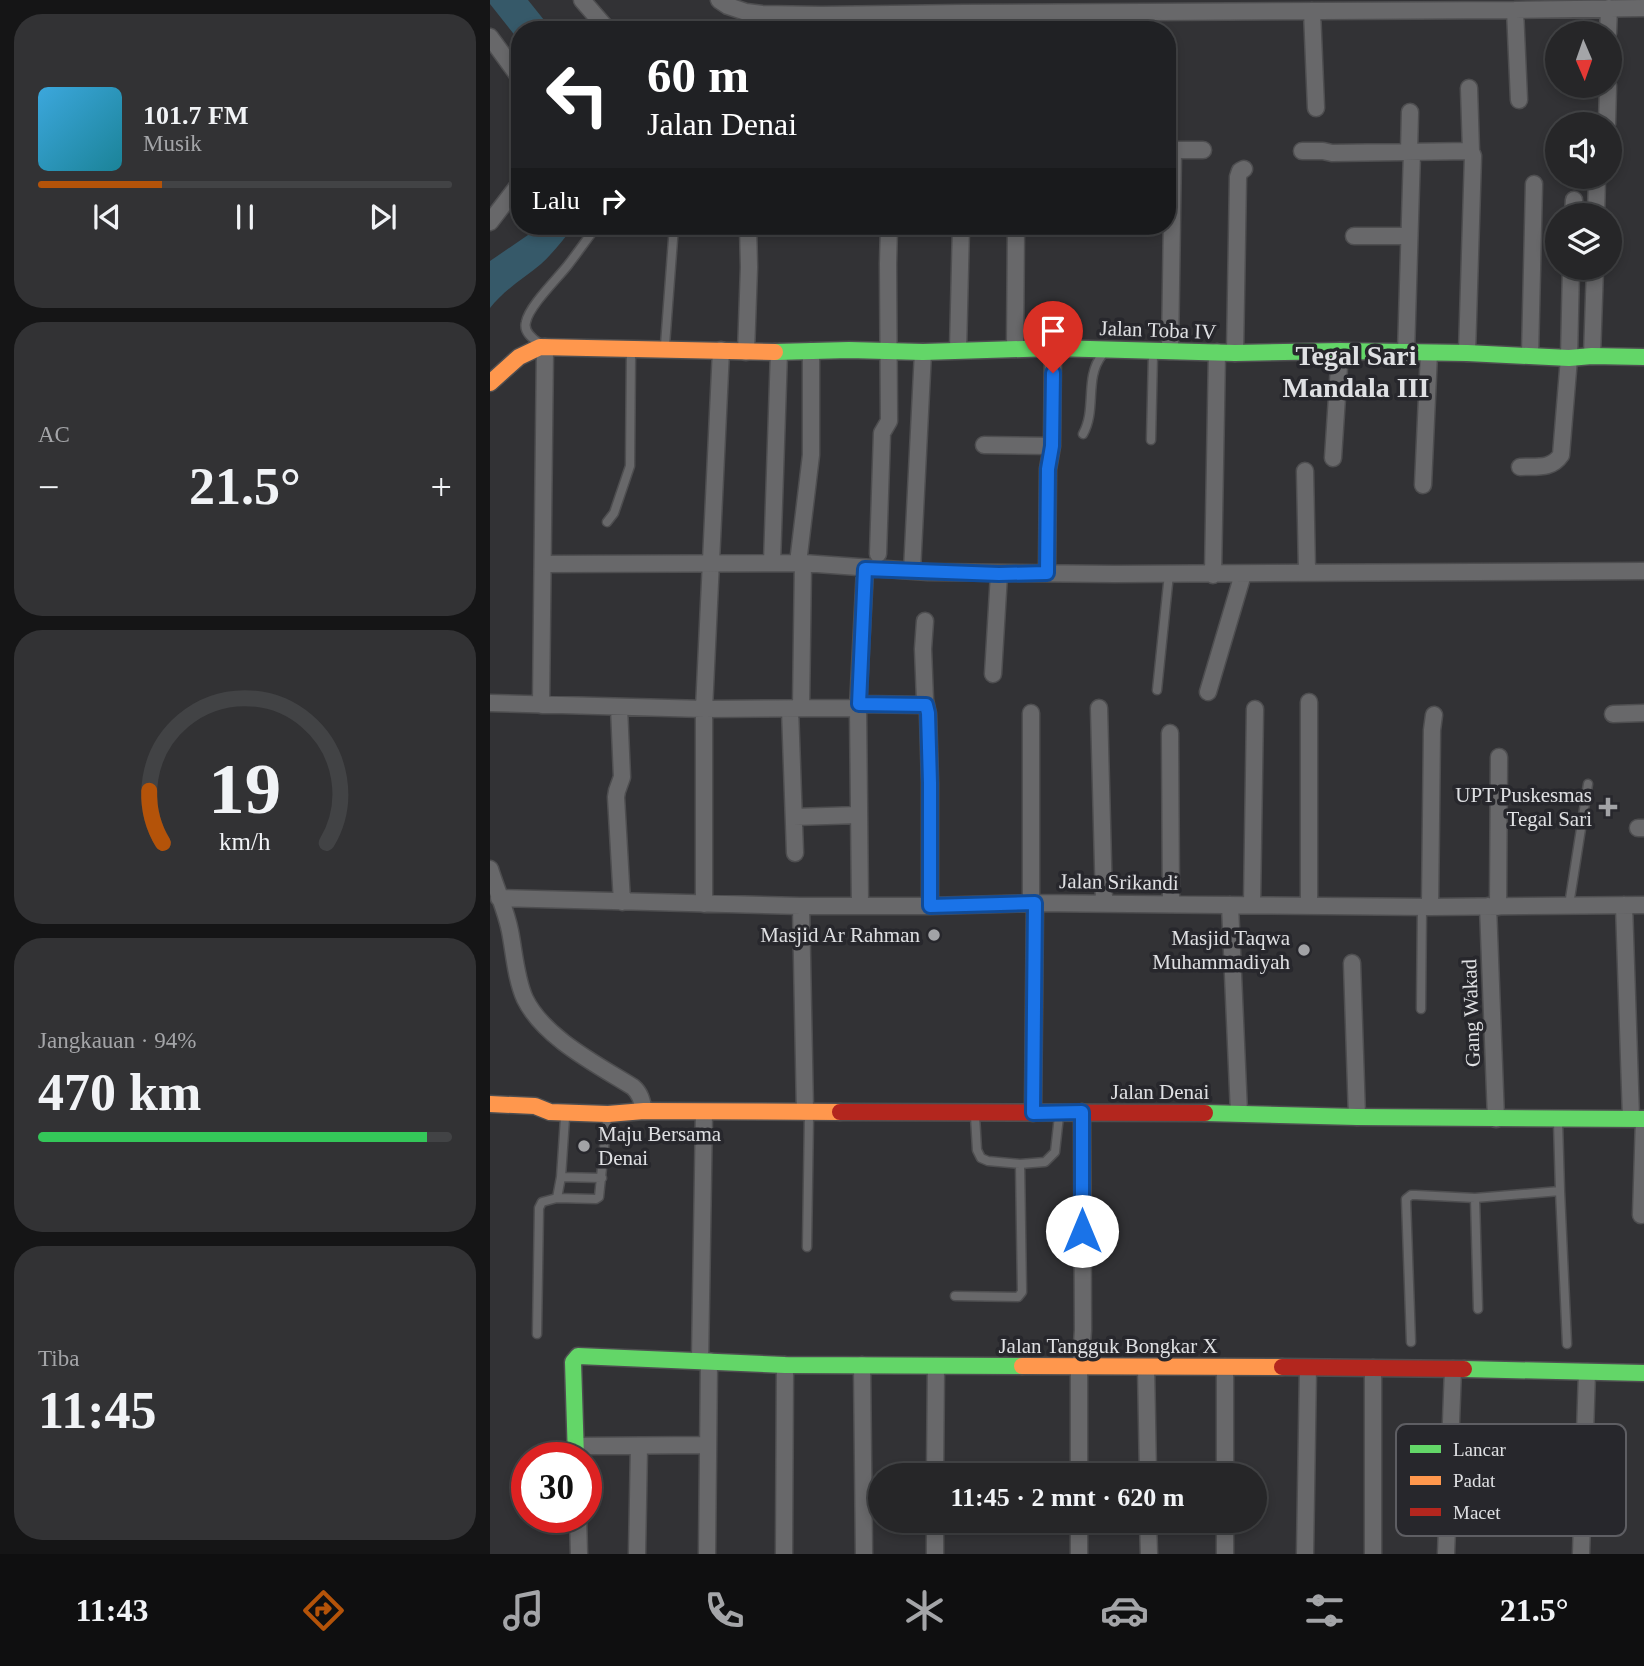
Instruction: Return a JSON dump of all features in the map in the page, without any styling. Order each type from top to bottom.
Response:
[{"type":"street","points":[[582,0],[600,21]]},
{"type":"street","points":[[719,0],[728,6],[754,13],[808,21]]},
{"type":"street","points":[[850,21],[962,13],[1117,21],[1318,7],[1515,10],[1583,4],[1609,8],[1644,8]]},
{"type":"street","points":[[1316,108],[1318,7]]},
{"type":"street","points":[[1608,21],[1609,8]]},
{"type":"street","points":[[1515,10],[1518,100]]},
{"type":"street","points":[[962,13],[962,21]]},
{"type":"street","points":[[490,37],[511,66]]},
{"type":"street","points":[[1467,353],[1473,156],[1469,88]]},
{"type":"street","points":[[1406,353],[1410,112]]},
{"type":"street","points":[[1176,150],[1203,150]]},
{"type":"street","points":[[1302,151],[1471,151]]},
{"type":"street","points":[[1235,354],[1238,177],[1244,169]]},
{"type":"street","points":[[1530,355],[1534,184]]},
{"type":"street","points":[[490,222],[511,195]]},
{"type":"street","points":[[746,352],[748,235]]},
{"type":"street","points":[[878,554],[882,433],[889,421],[889,235]]},
{"type":"street","points":[[958,350],[961,235]]},
{"type":"street","points":[[1015,349],[1016,235]]},
{"type":"street","points":[[1162,351],[1167,235]]},
{"type":"street","points":[[1354,236],[1409,236]]},
{"type":"street","points":[[1520,467],[1549,466],[1555,464],[1561,456],[1572,280]]},
{"type":"street","points":[[1592,356],[1594,280]]},
{"type":"street","points":[[490,383],[515,361],[534,349],[545,347],[541,705]]},
{"type":"street","name":"Jalan Toba IV","points":[[545,347],[746,352],[923,352],[1053,348],[1235,354],[1340,351],[1569,358],[1644,357]]},
{"type":"street","points":[[1047,573],[1053,348]]},
{"type":"street","points":[[704,904],[704,709],[721,350]]},
{"type":"street","points":[[795,853],[796,708],[801,563],[811,455],[811,351]]},
{"type":"street","points":[[1333,458],[1340,351]]},
{"type":"street","points":[[772,563],[779,352]]},
{"type":"street","points":[[912,570],[923,352]]},
{"type":"street","points":[[1213,575],[1217,352]]},
{"type":"street","points":[[1423,485],[1429,353]]},
{"type":"street","points":[[984,445],[1052,446]]},
{"type":"street","points":[[1305,471],[1307,572]]},
{"type":"street","points":[[543,564],[801,563],[865,569],[999,574],[1243,575],[1307,572],[1644,570]]},
{"type":"street","points":[[860,905],[859,706],[865,569]]},
{"type":"street","points":[[993,674],[999,574]]},
{"type":"street","points":[[1208,692],[1243,575]]},
{"type":"street","points":[[925,621],[923,649],[930,783],[930,906]]},
{"type":"street","points":[[1309,702],[1310,905]]},
{"type":"street","points":[[490,703],[704,709],[926,705]]},
{"type":"street","points":[[619,707],[622,777],[617,797],[622,902]]},
{"type":"street","points":[[1100,708],[1104,903]]},
{"type":"street","points":[[1252,905],[1255,709]]},
{"type":"street","points":[[1031,713],[1033,1113]]},
{"type":"street","points":[[1613,714],[1644,713]]},
{"type":"street","points":[[1426,907],[1434,715]]},
{"type":"street","points":[[1170,733],[1171,904]]},
{"type":"street","name":"Gang Wakad","points":[[1496,1119],[1493,906],[1499,757]]},
{"type":"street","points":[[794,817],[859,815]]},
{"type":"street","points":[[490,869],[510,930],[525,999],[544,1024],[569,1047],[634,1087],[641,1098],[644,1111]]},
{"type":"street","name":"Jalan Srikandi","points":[[499,898],[801,906],[1033,903],[1426,907],[1644,905]]},
{"type":"street","points":[[1230,905],[1239,1113]]},
{"type":"street","points":[[1624,905],[1638,1118],[1641,1215]]},
{"type":"street","points":[[801,906],[807,1112]]},
{"type":"street","points":[[1352,963],[1357,1117]]},
{"type":"street","name":"Jalan Denai","points":[[490,1104],[535,1106],[558,1112],[608,1114],[644,1111],[1082,1112],[1496,1119],[1638,1118]]},
{"type":"street","name":"Jalan Denai","points":[[500,1120],[534,1119],[558,1112]]},
{"type":"street","points":[[704,1112],[704,1361],[708,1445],[708,1554]]},
{"type":"street","points":[[1079,1463],[1082,1112]]},
{"type":"street","name":"Jalan Tangguk Bongkar X","points":[[576,1442],[573,1362],[578,1356],[785,1364],[936,1366],[1081,1356],[1146,1367],[1644,1373]]},
{"type":"street","points":[[783,1554],[785,1364]]},
{"type":"street","points":[[862,1365],[864,1554]]},
{"type":"street","points":[[935,1463],[936,1366]]},
{"type":"street","points":[[1146,1367],[1148,1463]]},
{"type":"street","points":[[1225,1367],[1225,1463]]},
{"type":"street","points":[[1305,1554],[1308,1368]]},
{"type":"street","points":[[1373,1368],[1373,1554]]},
{"type":"street","points":[[1451,1424],[1453,1369]]},
{"type":"street","points":[[1584,1424],[1587,1372]]},
{"type":"street","points":[[602,1450],[708,1445]]},
{"type":"street","points":[[637,1554],[639,1446]]},
{"type":"street","points":[[578,1533],[579,1554]]},
{"type":"street","points":[[935,1533],[935,1554]]},
{"type":"street","points":[[1079,1533],[1079,1554]]},
{"type":"street","points":[[1148,1533],[1149,1554]]},
{"type":"street","points":[[1225,1533],[1225,1554]]},
{"type":"street","points":[[1446,1554],[1447,1536]]},
{"type":"street","points":[[1581,1554],[1582,1536]]},
{"type":"lane","points":[[545,347],[531,338],[525,322],[533,307],[590,235]]},
{"type":"lane","points":[[665,348],[673,235]]},
{"type":"lane","points":[[607,522],[614,513],[630,466],[631,348]]},
{"type":"lane","points":[[1083,434],[1089,417],[1095,363],[1106,349]]},
{"type":"lane","points":[[1151,440],[1162,351]]},
{"type":"lane","points":[[1157,690],[1170,574]]},
{"type":"lane","points":[[1569,905],[1588,784]]},
{"type":"lane","points":[[1421,1009],[1426,907]]},
{"type":"lane","points":[[557,1198],[561,1177],[558,1112]]},
{"type":"lane","points":[[807,1112],[807,1247]]},
{"type":"lane","points":[[975,1112],[977,1150],[981,1158],[1020,1164],[1045,1162],[1055,1152],[1059,1113]]},
{"type":"lane","points":[[537,1334],[539,1208],[542,1202],[557,1198],[598,1199],[608,1114]]},
{"type":"lane","points":[[1558,1119],[1566,1344]]},
{"type":"lane","points":[[956,1296],[1018,1297],[1022,1292],[1020,1164]]},
{"type":"lane","points":[[561,1177],[602,1178]]},
{"type":"lane","points":[[1411,1342],[1406,1199],[1411,1195],[1475,1198],[1560,1191]]},
{"type":"lane","points":[[1475,1198],[1478,1309]]},
{"type":"water","points":[[490,0],[528,0],[545,21],[511,21],[511,31],[490,4]]},
{"type":"water","points":[[528,235],[567,235],[541,264],[490,308],[490,261]]},
{"type":"traffic: fast","points":[[775,352],[923,352],[1053,348],[1235,353],[1340,351],[1569,358],[1644,357]]},
{"type":"traffic: fast","points":[[1205,1113],[1644,1119]]},
{"type":"traffic: fast","points":[[576,1442],[573,1362],[578,1356],[785,1365],[1022,1366]]},
{"type":"traffic: fast","points":[[1464,1369],[1644,1373]]},
{"type":"traffic: slow","points":[[490,383],[519,357],[540,347],[775,352]]},
{"type":"traffic: slow","points":[[490,1104],[535,1106],[550,1112],[608,1114],[644,1111],[840,1112]]},
{"type":"traffic: slow","points":[[1022,1366],[1282,1367]]},
{"type":"traffic: jam","points":[[840,1112],[1205,1113]]},
{"type":"traffic: jam","points":[[1282,1367],[1464,1369]]},
{"type":"place","name":"UPT Puskesmas Tegal Sari","points":[[1608,807]]},
{"type":"place","name":"Masjid Ar Rahman","points":[[934,935]]},
{"type":"place","name":"Masjid Taqwa Muhammadiyah","points":[[1304,950]]},
{"type":"place","name":"Maju Bersama Denai","points":[[584,1146]]},
{"type":"district","name":"Tegal Sari Mandala III","points":[[1356,371]]},
{"type":"route","points":[[1053,373],[1052,446],[1048,469],[1047,573],[865,569],[859,704],[926,705],[930,783],[930,906],[1035,903],[1033,1113],[1082,1112],[1082,1231]]}]
